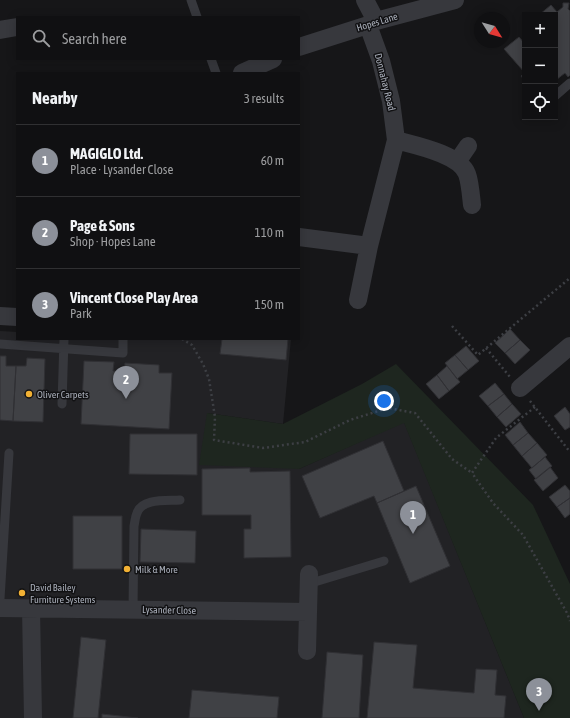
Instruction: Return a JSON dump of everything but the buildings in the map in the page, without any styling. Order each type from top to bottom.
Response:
[{"type":"street","name":"Donnahay Road","points":[[358,300],[369,246],[396,140],[392,101],[365,0]]},
{"type":"street","name":"Hopes Lane","points":[[300,47],[372,23],[455,0]]},
{"type":"street","points":[[0,30],[16,27]]},
{"type":"street","points":[[244,72],[271,60]]},
{"type":"street","points":[[396,140],[434,150],[457,162],[467,173],[472,204]]},
{"type":"street","points":[[457,162],[468,146]]},
{"type":"street","points":[[300,237],[369,246]]},
{"type":"street","points":[[0,316],[16,317]]},
{"type":"street","points":[[520,388],[570,346]]},
{"type":"street","points":[[307,651],[309,579]]},
{"type":"street","name":"Lysander Close","points":[[0,608],[308,612]]},
{"type":"street","points":[[30,608],[33,718]]},
{"type":"lane","points":[[191,0],[197,16]]},
{"type":"lane","points":[[211,60],[216,72]]},
{"type":"lane","points":[[558,93],[570,83]]},
{"type":"lane","points":[[0,344],[22,342],[64,344],[123,353],[123,340]]},
{"type":"lane","points":[[62,404],[64,344]]},
{"type":"lane","points":[[0,599],[8,453]]},
{"type":"lane","points":[[133,610],[134,526],[136,513],[141,506],[149,502],[180,500]]},
{"type":"lane","points":[[309,579],[384,561]]},
{"type":"path","points":[[452,326],[478,355],[570,278]]},
{"type":"path","points":[[184,340],[192,345],[203,364],[209,379],[215,417],[214,440],[263,448],[305,442],[350,420],[388,408],[415,413],[452,459],[472,473],[493,503],[523,535],[567,613],[570,621]]},
{"type":"path","points":[[472,473],[496,438],[535,407]]},
{"type":"shaded area","points":[[0,331],[16,332],[16,340],[291,340],[283,424],[207,413],[299,469],[404,422],[524,718],[0,718]]},
{"type":"shaded area","points":[[396,364],[533,505],[570,584],[570,718],[524,718],[404,423],[299,469],[199,465],[207,413],[283,424],[362,384]]},
{"type":"place","name":"Oliver Carpets","points":[[29,394]]},
{"type":"place","name":"Page & Sons","points":[[126,399]]},
{"type":"place","name":"MAGIGLO Ltd.","points":[[413,534]]},
{"type":"place","name":"Milk & More","points":[[127,569]]},
{"type":"place","name":"David Bailey Furniture Systems","points":[[22,593]]},
{"type":"place","name":"Vincent Close Play Area","points":[[539,711]]}]
